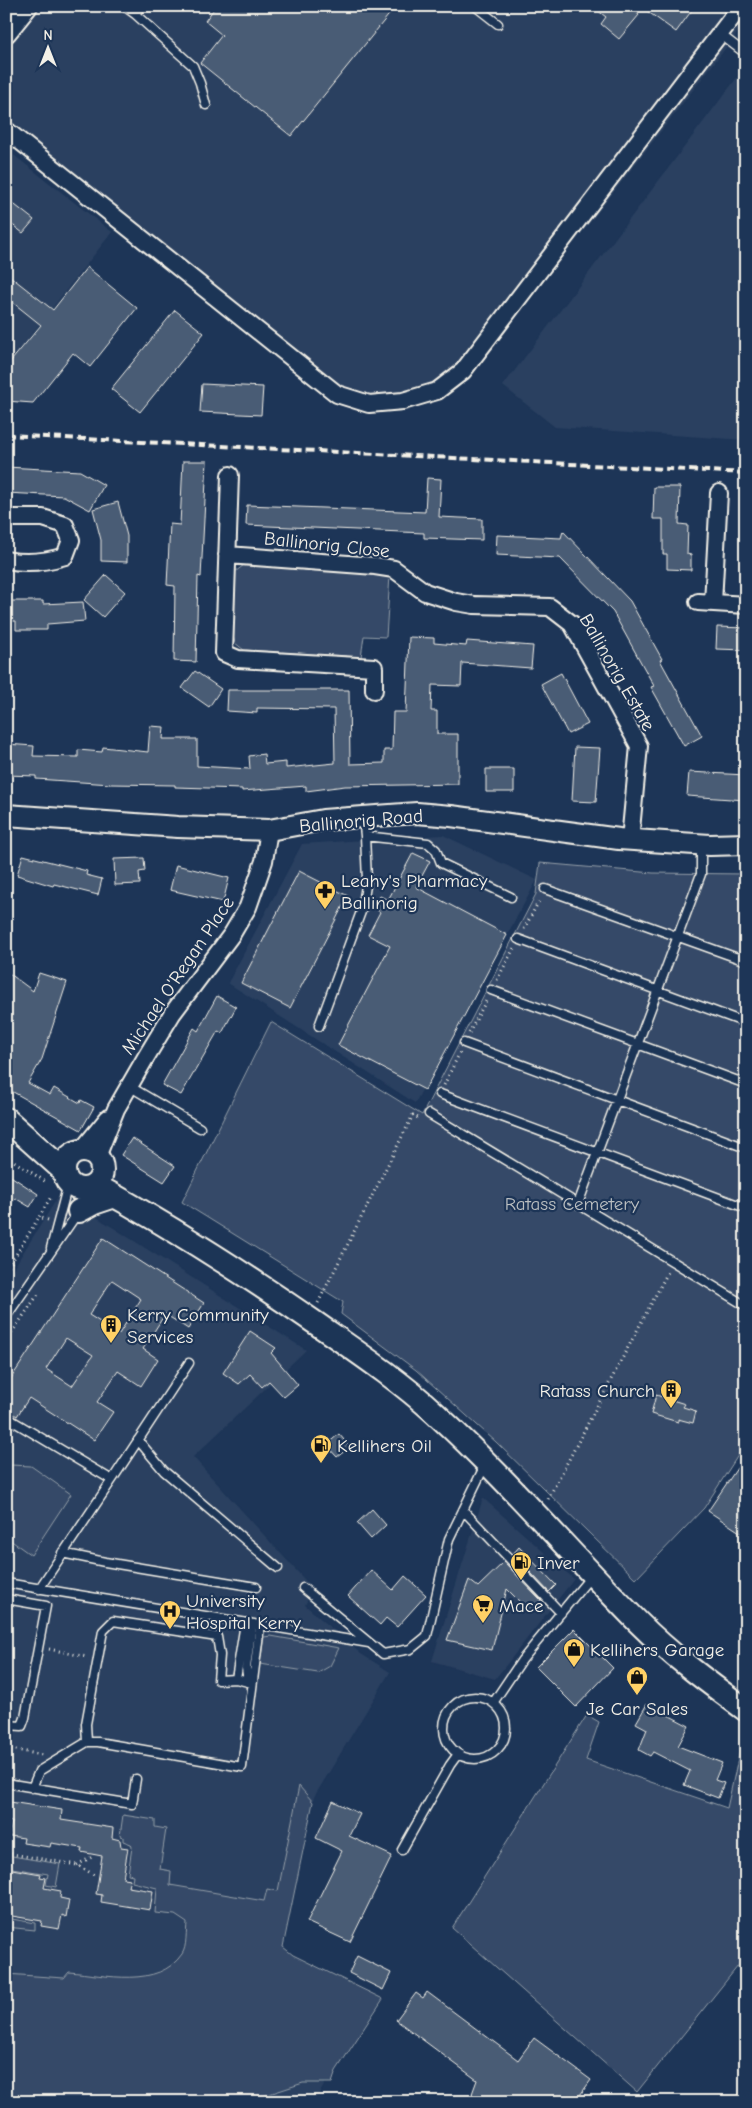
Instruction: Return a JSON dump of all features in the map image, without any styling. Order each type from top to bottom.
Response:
[{"type":"main road","points":[[6,1117],[76,1174],[161,1222]]},
{"type":"main road","points":[[76,1174],[161,1222],[260,1284],[363,1356],[433,1411],[487,1462],[639,1622],[674,1655],[746,1710]]},
{"type":"main road","points":[[79,1211],[94,1203],[115,1196]]},
{"type":"street","points":[[6,130],[336,394],[369,404],[403,401],[436,391],[463,371],[741,6]]},
{"type":"street","points":[[6,32],[23,8]]},
{"type":"street","points":[[230,475],[224,653],[238,659],[374,667],[374,690]]},
{"type":"street","points":[[719,493],[706,602],[746,605]]},
{"type":"street","points":[[6,518],[43,518],[65,525],[71,540],[65,556],[47,562],[16,562],[6,560]]},
{"type":"street","name":"Ballinorig Close","points":[[227,555],[394,569],[425,592],[456,602],[474,604]]},
{"type":"street","name":"Ballinorig Estate","points":[[474,604],[550,607],[572,624],[639,746],[630,840]]},
{"type":"street","name":"Ballinorig Road","points":[[6,815],[223,829],[269,830],[323,820],[364,826],[417,813],[630,840],[701,844],[746,844]]},
{"type":"street","name":"Michael O'Regan Place","points":[[76,1174],[172,1014],[232,934],[248,907],[264,861],[269,830]]},
{"type":"lane","points":[[124,6],[193,66],[206,105]]},
{"type":"lane","points":[[135,14],[141,6]]},
{"type":"lane","points":[[475,6],[498,24]]},
{"type":"lane","points":[[720,34],[746,54]]},
{"type":"lane","points":[[319,1026],[362,909],[367,880],[364,826],[428,843],[436,850],[441,862],[511,897]]},
{"type":"lane","points":[[578,1204],[701,874],[701,844]]},
{"type":"lane","points":[[545,889],[746,961]]},
{"type":"lane","points":[[518,939],[746,1023]]},
{"type":"lane","points":[[491,990],[746,1084]]},
{"type":"lane","points":[[464,1043],[746,1148]]},
{"type":"lane","points":[[129,1086],[200,1128]]},
{"type":"lane","points":[[440,1094],[746,1208]]},
{"type":"lane","points":[[428,1114],[746,1306]]},
{"type":"lane","points":[[6,1317],[79,1211],[76,1174]]},
{"type":"lane","points":[[48,1254],[76,1174]]},
{"type":"lane","points":[[39,1589],[190,1363]]},
{"type":"lane","points":[[6,1417],[112,1480]]},
{"type":"lane","points":[[138,1440],[164,1471],[278,1568]]},
{"type":"lane","points":[[303,1588],[383,1654],[411,1649],[427,1636],[449,1539],[487,1462]]},
{"type":"lane","points":[[463,1510],[561,1613]]},
{"type":"lane","points":[[62,1553],[105,1562],[256,1586]]},
{"type":"lane","points":[[493,1702],[522,1660],[593,1574]]},
{"type":"lane","points":[[6,1583],[369,1643]]},
{"type":"lane","points":[[6,1599],[46,1606],[22,1726],[6,1725]]},
{"type":"lane","points":[[87,1742],[86,1724],[97,1659],[103,1631],[112,1621],[217,1637],[220,1655],[218,1680],[236,1679],[250,1683]]},
{"type":"lane","points":[[236,1679],[252,1625]]},
{"type":"lane","points":[[32,1788],[39,1771],[87,1742],[98,1742],[242,1767],[250,1683],[252,1625]]},
{"type":"lane","points":[[464,1698],[484,1698],[493,1702],[505,1720],[506,1730],[503,1740],[497,1749],[489,1755],[478,1758],[468,1758],[458,1754],[446,1739],[444,1729],[449,1710],[464,1698]]},
{"type":"lane","points":[[402,1850],[458,1754]]},
{"type":"lane","points":[[6,1783],[132,1804],[136,1779]]},
{"type":"path","points":[[6,1156],[76,1174],[39,1217],[6,1271]]},
{"type":"path","points":[[39,1217],[58,1224]]},
{"type":"path","points":[[535,1512],[550,1497],[673,1262]]},
{"type":"path","points":[[38,1648],[97,1659]]},
{"type":"path","points":[[6,1748],[47,1756]]},
{"type":"path","points":[[6,1853],[77,1865],[96,1876]]},
{"type":"path","points":[[77,1865],[92,1857]]},
{"type":"shaded area","points":[[35,6],[746,6],[746,22],[471,375],[444,397],[411,409],[375,410],[338,400],[141,251],[6,139],[6,42]]},
{"type":"shaded area","points":[[742,71],[746,73],[746,440],[555,427],[503,386]]},
{"type":"shaded area","points":[[6,149],[112,232],[6,367]]},
{"type":"shaded area","points":[[443,835],[537,880],[415,1103],[228,983],[302,844]]},
{"type":"shaded area","name":"University Hospital Kerry","points":[[60,1194],[306,1350],[193,1457],[313,1589],[305,1605],[361,1654],[390,1672],[314,1797],[262,1995],[334,2069],[314,2102],[6,2102],[6,1280]]},
{"type":"shaded area","points":[[483,1498],[574,1579],[495,1679],[432,1661]]},
{"type":"green space","points":[[244,565],[390,575],[386,637],[364,636],[361,657],[244,650],[235,643],[231,629],[235,572]]},
{"type":"green space","name":"Ratass Cemetery","points":[[540,863],[653,873],[746,874],[746,1443],[704,1508],[636,1579],[496,1442],[416,1370],[341,1314],[343,1302],[182,1202],[271,1022],[422,1115],[536,894]]},
{"type":"green space","points":[[11,1465],[31,1466],[71,1494],[31,1555],[6,1537],[6,1485]]},
{"type":"green space","points":[[271,1636],[339,1648],[330,1666],[318,1673],[260,1664],[264,1637]]},
{"type":"green space","points":[[587,1715],[599,1722],[586,1760],[727,1808],[743,1737],[746,1738],[746,1956],[637,2092],[452,1928]]},
{"type":"green space","points":[[299,1786],[313,1802],[283,1947],[293,1955],[383,1999],[336,2071],[332,2083],[303,2083],[245,2102],[6,2102],[6,1974],[64,1978],[69,1972],[115,1977],[145,1976],[159,1972],[172,1965],[184,1951],[187,1923],[175,1915],[155,1913],[157,1888],[132,1882],[133,1875],[128,1874],[132,1847],[131,1844],[123,1841],[123,1837],[120,1836],[123,1815],[155,1820],[155,1827],[166,1829],[160,1869],[171,1871],[170,1885],[264,1901],[267,1889],[278,1891]]},
{"type":"green space","points":[[6,1855],[60,1864],[56,1887],[46,1885],[48,1874],[6,1867]]},
{"type":"green space","points":[[6,1918],[35,1923],[35,1930],[6,1927]]},
{"type":"building","points":[[216,6],[396,6],[291,136],[200,63],[222,35],[205,21]]},
{"type":"building","points":[[592,6],[629,6],[639,15],[619,39],[601,24],[606,17]]},
{"type":"building","points":[[640,6],[695,6],[676,32]]},
{"type":"building","points":[[6,198],[34,220],[23,233],[6,220]]},
{"type":"building","points":[[87,267],[137,308],[90,367],[73,353],[33,403],[6,401],[6,367],[41,325],[6,297],[6,273],[53,310]]},
{"type":"building","points":[[175,310],[204,333],[140,412],[111,389]]},
{"type":"building","points":[[202,384],[263,387],[261,415],[200,412]]},
{"type":"building","points":[[183,461],[207,461],[201,577],[198,576],[196,662],[174,661],[175,586],[167,585],[170,524],[180,525]]},
{"type":"building","points":[[6,467],[80,471],[104,485],[90,510],[64,496],[6,493]]},
{"type":"building","points":[[427,478],[441,479],[439,517],[482,519],[482,540],[424,538],[424,533],[246,525],[247,505],[425,512]]},
{"type":"building","points":[[654,487],[680,487],[679,524],[688,525],[687,554],[691,555],[691,570],[667,569],[667,554],[663,554],[663,519],[653,519]]},
{"type":"building","points":[[118,502],[127,536],[127,562],[101,561],[101,540],[93,509]]},
{"type":"building","points":[[563,531],[630,601],[702,736],[684,746],[651,687],[654,686],[613,612],[560,558],[496,555],[497,535],[561,538]]},
{"type":"building","points":[[106,575],[125,592],[103,617],[84,600]]},
{"type":"building","points":[[6,601],[43,601],[43,604],[83,602],[85,621],[47,624],[47,630],[16,630],[16,621],[6,621]]},
{"type":"building","points":[[717,627],[746,628],[746,650],[716,649]]},
{"type":"building","points":[[409,637],[434,638],[434,643],[466,646],[467,641],[533,646],[531,668],[462,663],[461,686],[432,685],[431,711],[437,711],[437,734],[458,734],[458,784],[345,786],[306,791],[306,786],[242,791],[242,789],[111,784],[36,779],[36,776],[6,775],[6,744],[34,746],[33,756],[78,757],[78,750],[102,752],[103,747],[148,752],[150,726],[164,727],[163,739],[197,739],[197,766],[250,769],[249,756],[264,754],[265,764],[286,762],[286,768],[335,763],[334,709],[257,708],[257,713],[227,711],[228,690],[349,690],[350,764],[384,763],[384,750],[392,750],[393,712],[406,712]]},
{"type":"building","points":[[195,671],[221,689],[209,707],[182,688]]},
{"type":"building","points":[[561,673],[588,724],[568,734],[541,684]]},
{"type":"building","points":[[575,747],[600,748],[596,802],[572,801]]},
{"type":"building","points":[[486,769],[514,769],[514,792],[486,792]]},
{"type":"building","points":[[689,772],[746,775],[746,800],[687,796]]},
{"type":"building","points":[[413,853],[430,861],[416,887],[507,935],[425,1090],[338,1045],[390,946],[368,935],[380,912],[374,908],[380,896],[388,900]]},
{"type":"building","points":[[23,855],[87,871],[86,875],[102,879],[98,895],[54,884],[53,886],[17,875]]},
{"type":"building","points":[[144,858],[145,871],[139,872],[140,884],[115,885],[114,859]]},
{"type":"building","points":[[176,865],[229,878],[223,902],[170,890]]},
{"type":"building","points":[[299,871],[348,896],[290,1008],[241,983]]},
{"type":"building","points":[[6,971],[33,991],[39,973],[67,982],[42,1059],[28,1083],[50,1095],[54,1088],[80,1103],[81,1100],[94,1107],[81,1130],[6,1088]]},
{"type":"building","points":[[217,996],[236,1007],[222,1033],[218,1031],[181,1095],[162,1085],[194,1028],[198,1031]]},
{"type":"building","points":[[132,1138],[175,1166],[164,1182],[121,1155]]},
{"type":"building","points":[[6,1173],[38,1194],[30,1207],[15,1198],[6,1212]]},
{"type":"building","name":"Kerry Community Services","points":[[103,1238],[204,1303],[188,1329],[165,1314],[143,1349],[158,1359],[141,1386],[118,1371],[97,1402],[113,1412],[94,1440],[29,1398],[17,1416],[6,1409],[6,1386]],"holes":[[[112,1280],[141,1299],[119,1334],[89,1315]],[[66,1338],[93,1355],[72,1386],[46,1369]]]},
{"type":"building","points":[[250,1331],[276,1348],[271,1353],[298,1385],[284,1397],[269,1381],[262,1387],[250,1374],[239,1384],[223,1373]]},
{"type":"building","name":"Ratass Church","points":[[656,1395],[685,1404],[683,1407],[696,1411],[693,1423],[678,1419],[678,1422],[651,1414]]},
{"type":"building","points":[[339,1434],[350,1447],[337,1457],[326,1445]]},
{"type":"building","points":[[746,1455],[746,1536],[708,1511]]},
{"type":"building","points":[[372,1509],[386,1525],[371,1539],[357,1523]]},
{"type":"building","points":[[519,1547],[556,1585],[549,1592],[513,1554]]},
{"type":"building","points":[[504,1562],[541,1600],[529,1611],[507,1589],[492,1650],[447,1640],[469,1580],[478,1587]]},
{"type":"building","points":[[371,1570],[393,1590],[405,1576],[426,1595],[397,1627],[386,1618],[380,1625],[348,1596]]},
{"type":"building","name":"Kellihers Garage","points":[[574,1629],[613,1668],[576,1707],[536,1667]]},
{"type":"building","points":[[647,1704],[689,1726],[678,1746],[722,1763],[715,1780],[724,1783],[718,1798],[684,1785],[690,1771],[653,1752],[650,1756],[639,1750],[647,1729],[636,1723]]},
{"type":"building","points":[[333,1801],[360,1814],[349,1836],[392,1856],[350,1942],[307,1922],[342,1851],[316,1838]]},
{"type":"building","points":[[10,1802],[62,1810],[61,1820],[113,1828],[112,1838],[120,1840],[121,1847],[128,1848],[123,1878],[130,1879],[128,1887],[153,1891],[150,1910],[101,1902],[102,1895],[96,1894],[102,1856],[81,1852],[82,1848],[51,1843],[50,1847],[23,1843],[24,1838],[9,1836],[12,1822],[6,1821]]},
{"type":"building","points":[[6,1868],[41,1874],[40,1877],[46,1878],[44,1888],[61,1891],[60,1898],[69,1900],[66,1917],[62,1915],[59,1929],[41,1926],[42,1921],[6,1915]]},
{"type":"building","points":[[357,1956],[391,1973],[383,1990],[349,1973]]},
{"type":"building","points":[[427,1992],[518,2060],[534,2038],[591,2080],[575,2102],[469,2102],[477,2080],[396,2020],[416,1993],[423,1998]]},
{"type":"railway","points":[[6,435],[746,473]]},
{"type":"place","name":"Leahy's Pharmacy Ballinorig","points":[[325,910]]},
{"type":"place","name":"Kerry Community Services","points":[[111,1344]]},
{"type":"place","name":"Ratass Church","points":[[671,1409]]},
{"type":"place","name":"Kellihers Oil","points":[[321,1464]]},
{"type":"place","name":"Inver","points":[[521,1581]]},
{"type":"place","name":"Mace","points":[[483,1624]]},
{"type":"place","name":"University Hospital Kerry","points":[[170,1630]]},
{"type":"place","name":"Kellihers Garage","points":[[574,1668]]},
{"type":"place","name":"Je Car Sales","points":[[637,1696]]}]
